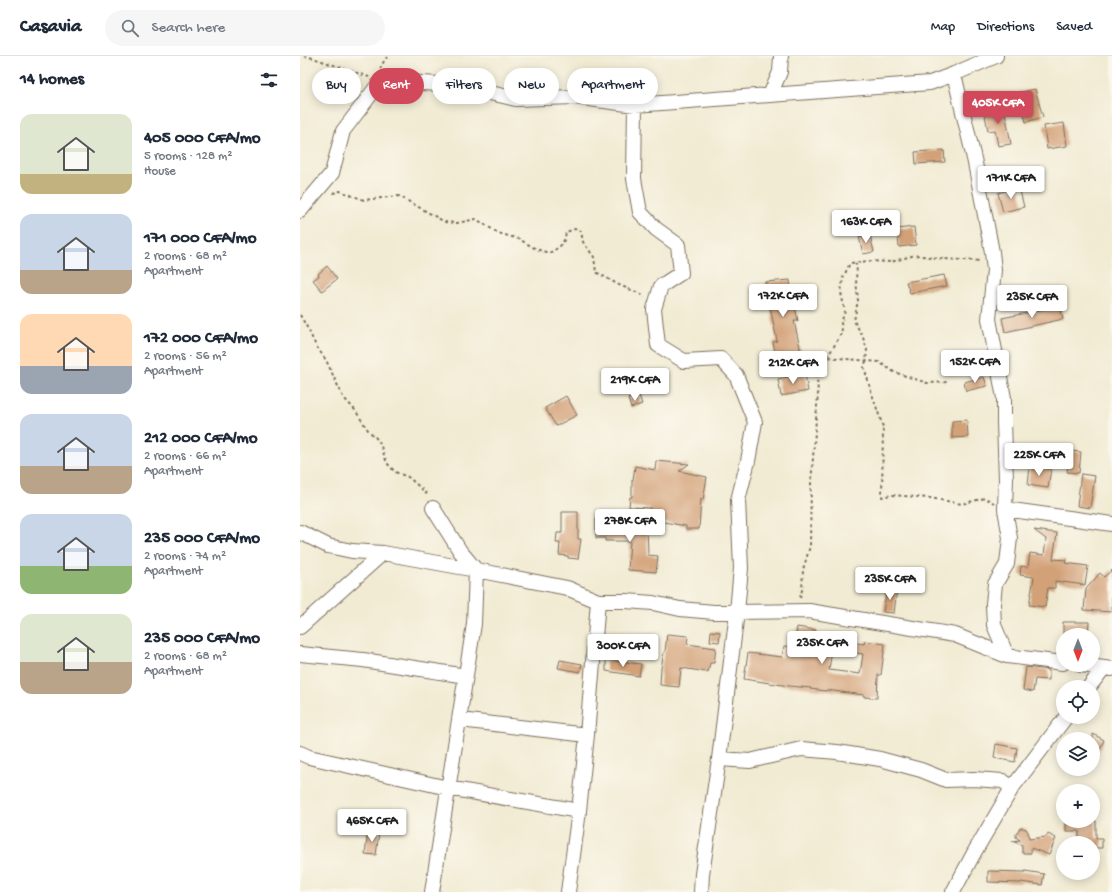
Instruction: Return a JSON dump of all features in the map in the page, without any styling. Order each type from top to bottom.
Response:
[{"type":"street","points":[[770,95],[780,72],[781,56]]},
{"type":"street","points":[[424,82],[473,89],[516,98],[574,97],[635,105],[930,83],[996,56]]},
{"type":"street","points":[[954,74],[975,164],[992,252],[994,270],[989,319],[1004,398],[1005,509],[1010,538],[1007,564],[995,584],[993,604],[994,625],[1007,656]]},
{"type":"street","points":[[300,211],[332,173],[343,131],[369,97]]},
{"type":"street","points":[[635,105],[634,179],[640,212],[656,229],[678,245],[681,273],[661,286],[654,309],[658,345],[684,361],[721,359],[736,375],[755,422],[748,461],[738,500],[741,568],[737,612],[702,874],[701,892]]},
{"type":"street","points":[[432,892],[474,624],[476,570],[460,550],[433,508]]},
{"type":"street","points":[[1005,509],[1112,524]]},
{"type":"street","points":[[300,532],[328,546],[383,553],[568,588],[598,601],[653,603],[680,609],[714,612],[809,611],[955,635],[1007,656],[1056,661]]},
{"type":"street","points":[[300,627],[383,553]]},
{"type":"street","points":[[568,892],[588,735],[598,601]]},
{"type":"street","points":[[300,654],[363,660],[466,676]]},
{"type":"street","points":[[1096,680],[1108,669],[1112,682]]},
{"type":"street","points":[[460,720],[588,735]]},
{"type":"street","points":[[953,892],[975,850],[1012,788],[1061,724]]},
{"type":"street","points":[[718,759],[750,761],[801,749],[837,752],[880,759],[921,770],[946,780],[974,779],[1003,781],[1012,788]]},
{"type":"street","points":[[300,753],[309,757],[448,788],[579,811]]},
{"type":"path","points":[[304,56],[369,77]]},
{"type":"path","points":[[381,68],[385,59],[389,56]]},
{"type":"path","points":[[333,193],[340,191],[364,200],[399,196],[445,222],[457,223],[476,219],[498,233],[519,239],[536,249],[549,253],[560,247],[565,240],[566,232],[575,229],[581,231],[583,242],[594,257],[596,272],[619,285],[641,294],[654,309]]},
{"type":"path","points":[[827,358],[842,332],[841,324],[845,310],[841,293],[843,278],[850,263],[869,261],[891,262],[915,255],[944,259],[985,261],[994,270]]},
{"type":"path","points":[[855,263],[857,266],[856,280],[858,300],[854,322],[862,335],[867,349],[864,367],[883,427],[882,497],[891,495],[930,498],[962,504],[985,498],[1005,509]]},
{"type":"path","points":[[300,315],[316,346],[326,360],[343,397],[368,430],[379,441],[387,462],[395,472],[408,477],[423,490],[430,500],[433,508]]},
{"type":"path","points":[[798,611],[802,590],[803,570],[810,546],[810,484],[818,393],[816,361],[827,358],[879,362],[894,372],[927,383],[948,382]]},
{"type":"building","points":[[1035,89],[1043,117],[1026,122],[1018,93]]},
{"type":"building","points":[[1004,106],[1011,144],[998,146],[995,130],[988,131],[984,110]]},
{"type":"building","points":[[1064,123],[1067,146],[1047,149],[1044,126]]},
{"type":"building","points":[[944,150],[945,162],[916,164],[915,152]]},
{"type":"building","points":[[1019,187],[1024,207],[1003,212],[998,193]]},
{"type":"building","points":[[914,227],[916,245],[899,247],[897,229]]},
{"type":"building","points":[[870,235],[874,252],[863,254],[859,237]]},
{"type":"building","points":[[327,266],[337,279],[322,291],[313,280],[319,276],[318,274]]},
{"type":"building","points":[[944,275],[947,286],[910,293],[906,282]]},
{"type":"building","points":[[790,280],[792,302],[794,302],[798,321],[794,321],[801,352],[776,358],[773,342],[777,341],[765,282]]},
{"type":"building","points":[[1060,306],[1063,319],[1005,332],[1002,318]]},
{"type":"building","points":[[805,374],[808,391],[781,396],[778,379]]},
{"type":"building","points":[[984,377],[987,386],[966,391],[964,382]]},
{"type":"building","points":[[639,395],[642,404],[631,408],[628,399]]},
{"type":"building","points":[[566,396],[577,415],[556,426],[545,408]]},
{"type":"building","points":[[967,420],[968,437],[952,438],[952,421]]},
{"type":"building","points":[[1070,451],[1081,452],[1079,473],[1067,472]]},
{"type":"building","points":[[656,461],[689,464],[679,471],[707,477],[703,500],[701,499],[699,529],[686,529],[686,526],[648,520],[650,508],[629,507],[630,497],[632,497],[632,480],[635,466],[655,470]]},
{"type":"building","points":[[1030,466],[1051,469],[1048,488],[1028,485]]},
{"type":"building","points":[[1081,474],[1095,476],[1090,508],[1077,506]]},
{"type":"building","points":[[562,512],[578,512],[578,539],[581,539],[578,559],[559,555],[560,543],[556,543],[557,533],[562,533]]},
{"type":"building","points":[[596,519],[611,519],[611,525],[647,525],[648,555],[658,556],[656,572],[628,570],[630,541],[605,541],[605,538],[596,538]]},
{"type":"building","points":[[1034,530],[1057,533],[1053,559],[1066,560],[1065,563],[1088,566],[1085,585],[1055,581],[1055,588],[1048,588],[1045,607],[1029,605],[1034,577],[1020,575],[1021,566],[1028,567],[1030,553],[1044,555],[1046,539]]},
{"type":"building","points":[[1112,570],[1112,612],[1084,610],[1086,589],[1100,573],[1104,577]]},
{"type":"building","points":[[887,588],[897,589],[894,613],[883,612]]},
{"type":"building","points":[[1063,622],[1089,622],[1088,628],[1063,628]]},
{"type":"building","points":[[797,627],[816,630],[815,637],[864,644],[865,641],[885,644],[881,675],[878,675],[877,698],[744,679],[748,653],[782,657],[784,646],[795,647]],"holes":[[[832,650],[863,654],[860,674],[829,670]]]},
{"type":"building","points":[[711,631],[720,632],[719,642],[710,641]]},
{"type":"building","points":[[667,634],[688,636],[687,644],[716,648],[714,663],[710,663],[708,672],[681,668],[679,687],[660,685],[661,668]]},
{"type":"building","points":[[560,660],[582,664],[580,672],[558,668]]},
{"type":"building","points":[[606,660],[641,664],[639,676],[606,671]]},
{"type":"building","points":[[1026,667],[1049,670],[1049,680],[1035,679],[1033,692],[1023,690]]},
{"type":"building","points":[[1100,738],[1104,740],[1100,749]]},
{"type":"building","points":[[996,744],[1017,748],[1015,762],[994,758]]},
{"type":"building","points":[[1020,828],[1023,828],[1028,832],[1029,839],[1046,837],[1048,834],[1056,838],[1049,855],[1031,848],[1031,853],[1022,853],[1022,845],[1012,841],[1020,840],[1016,837],[1016,834]]},
{"type":"building","points":[[1066,828],[1096,828],[1096,836],[1079,836],[1079,831],[1066,831]]},
{"type":"building","points":[[368,831],[379,833],[376,855],[365,854]]},
{"type":"building","points":[[1100,838],[1102,838],[1102,848],[1100,848]]},
{"type":"building","points":[[988,871],[1025,871],[1044,874],[1042,885],[1021,882],[988,882]]}]
